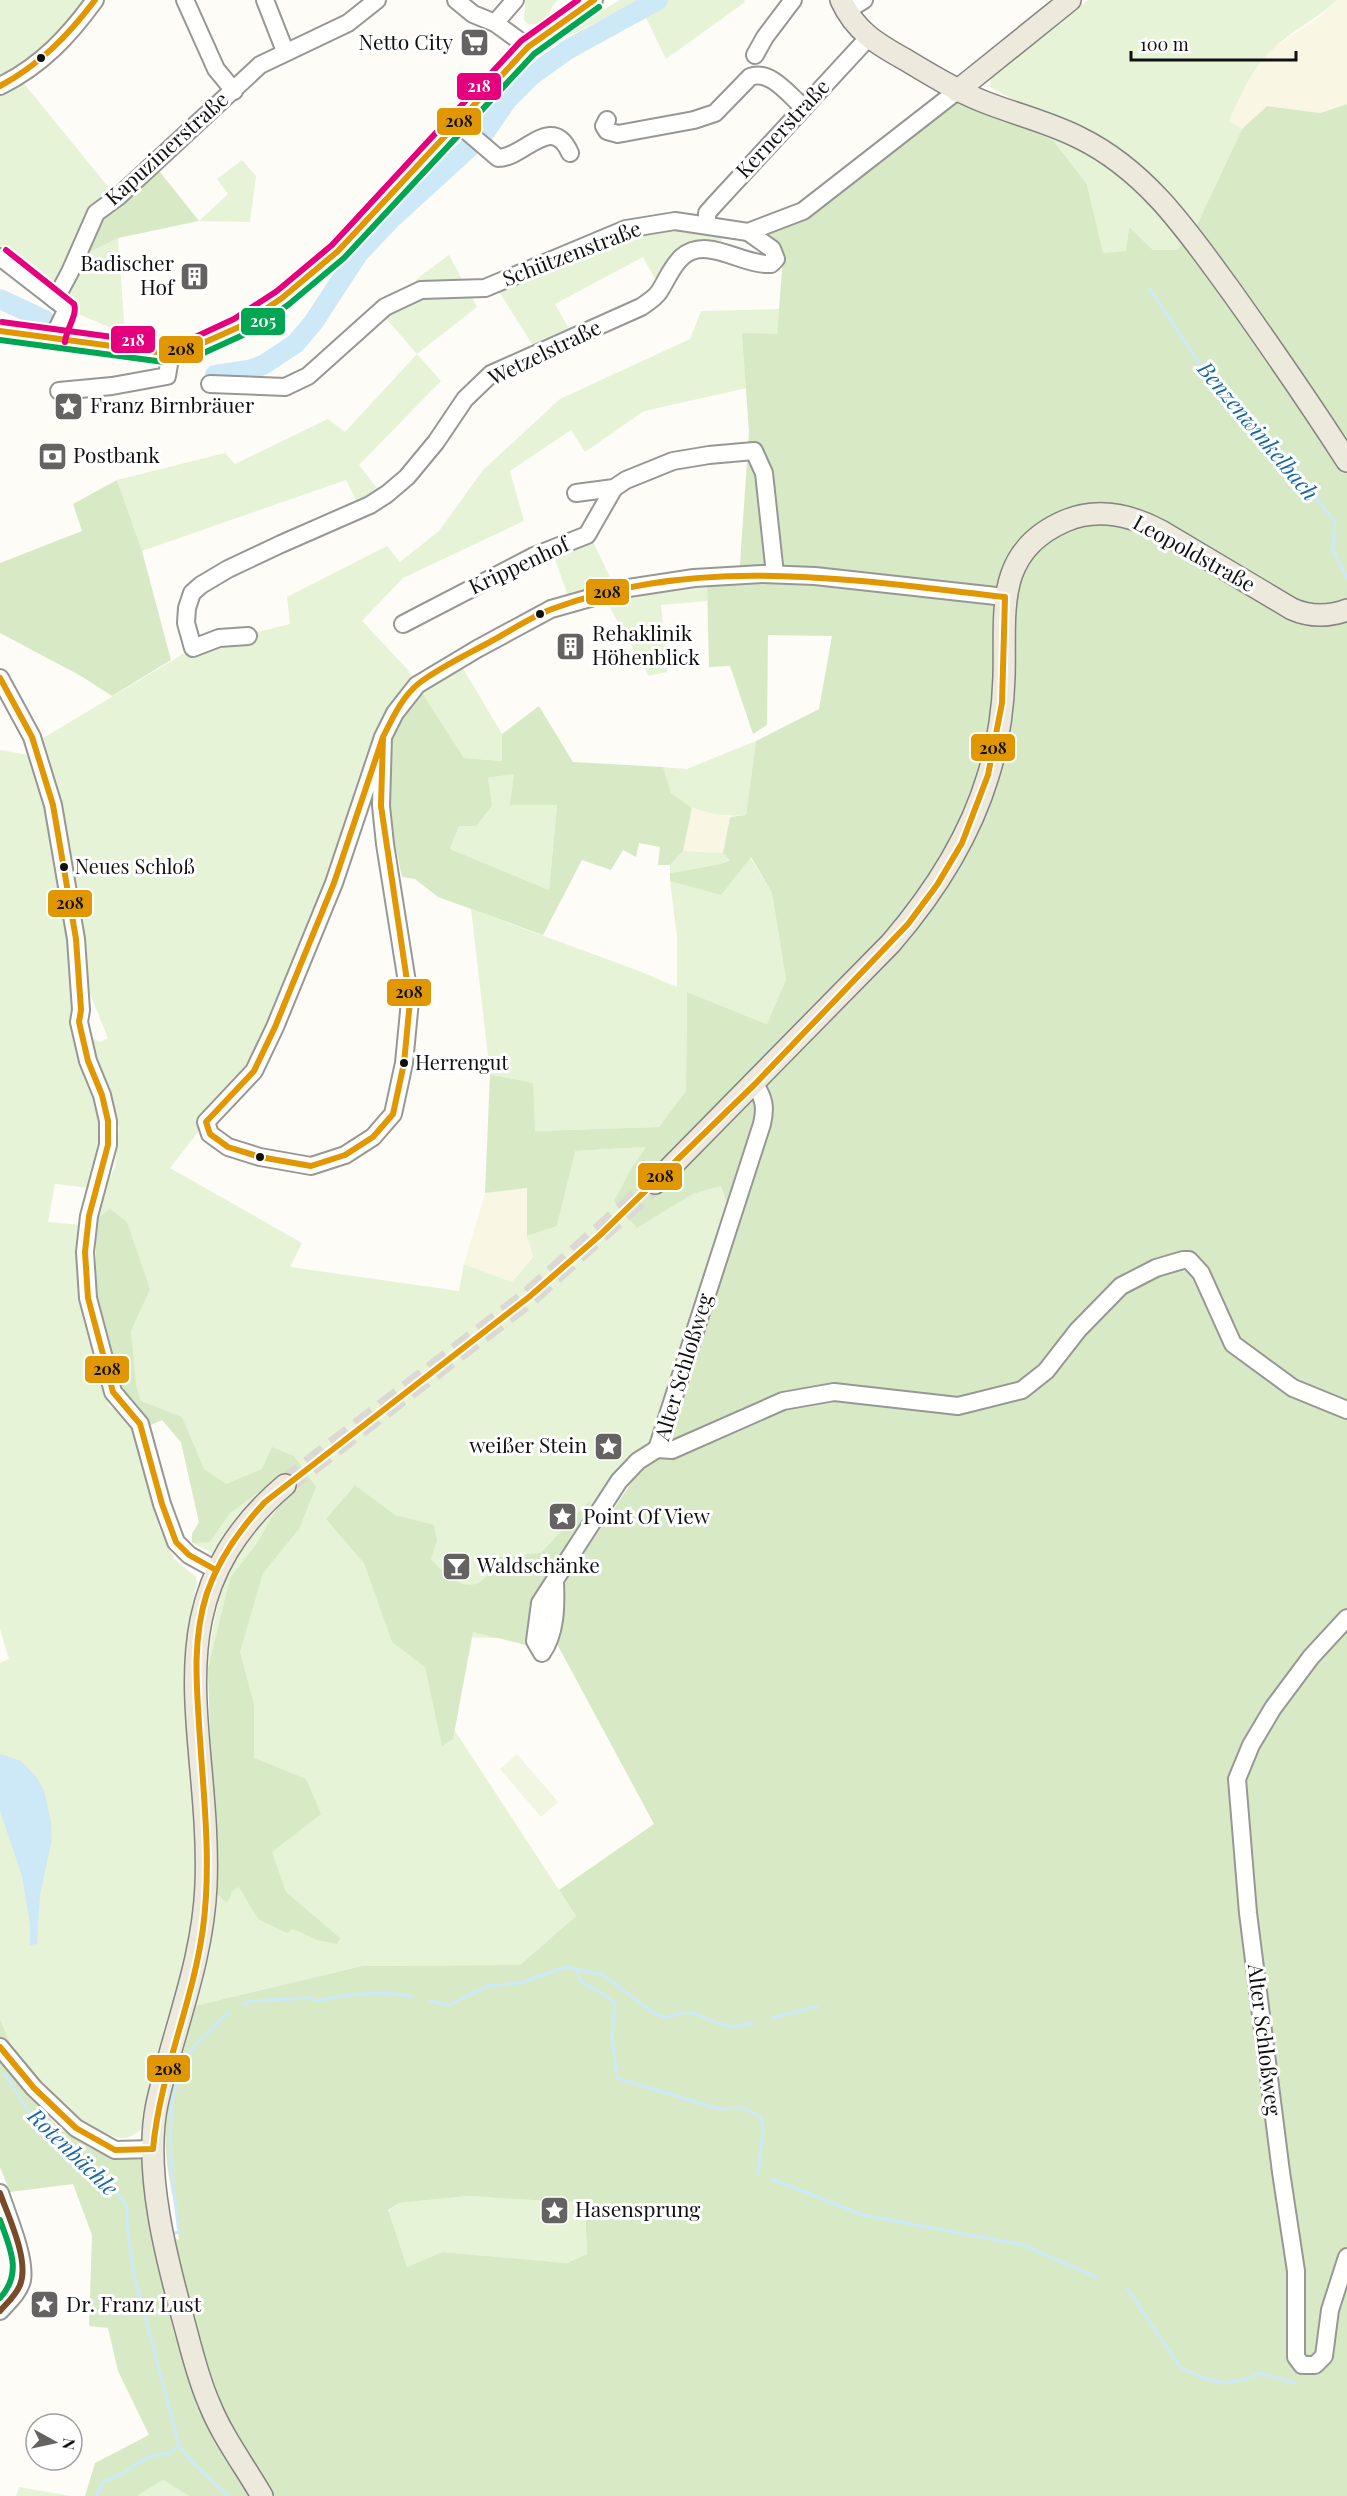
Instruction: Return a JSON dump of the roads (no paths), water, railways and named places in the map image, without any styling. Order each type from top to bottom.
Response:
[{"type":"main road","points":[[957,91],[1070,0]]},
{"type":"main road","points":[[843,6],[868,38],[957,91],[1079,137],[1117,159],[1144,182],[1183,226],[1214,268],[1302,392],[1347,461]]},
{"type":"main road","name":"Leopoldstraße","points":[[655,1183],[908,924],[937,885],[962,843],[983,790],[999,727],[1004,678],[1005,597],[1010,578],[1018,560],[1045,532],[1075,518],[1107,513],[1133,518],[1301,613],[1322,616],[1347,610]]},
{"type":"main road","points":[[262,2496],[222,2431],[199,2376],[171,2271],[162,2225],[153,2149],[157,2106],[191,1986],[205,1908],[207,1862],[196,1652],[202,1610],[216,1570],[235,1537],[285,1485]]},
{"type":"street","points":[[0,86],[43,60],[70,34],[95,0]]},
{"type":"street","name":"Kapuzinerstraße","points":[[55,300],[96,213],[119,196],[234,91],[216,69],[185,0]]},
{"type":"street","points":[[265,0],[285,51]]},
{"type":"street","points":[[234,91],[260,65],[285,51],[348,23],[376,0]]},
{"type":"street","points":[[456,0],[473,14],[495,23],[528,47]]},
{"type":"street","points":[[495,23],[515,0]]},
{"type":"street","points":[[0,332],[56,341],[171,352],[204,345],[224,336],[312,275],[462,128],[528,47],[594,0]]},
{"type":"street","points":[[755,55],[765,37],[793,0]]},
{"type":"street","points":[[843,6],[864,0]]},
{"type":"street","name":"Kernerstraße","points":[[707,225],[708,213],[715,204],[868,38]]},
{"type":"street","points":[[607,120],[604,126],[607,131],[618,134],[694,120],[715,113],[750,77],[756,75],[769,77],[803,107]]},
{"type":"street","points":[[748,232],[803,211],[957,91]]},
{"type":"street","points":[[462,128],[498,158],[506,158],[540,138],[557,136],[566,142],[570,153]]},
{"type":"street","name":"Schützenstraße","points":[[210,384],[285,387],[308,376],[385,307],[421,290],[485,288],[626,229],[675,221],[748,232]]},
{"type":"street","name":"Wetzelstraße","points":[[249,636],[219,638],[193,648],[186,623],[187,608],[192,593],[228,569],[370,505],[407,477],[436,442],[465,399],[491,374],[641,307],[658,294],[667,277],[688,252],[707,248],[752,262],[771,264],[776,259],[772,249],[748,232]]},
{"type":"street","points":[[0,257],[67,309],[57,329],[56,341]]},
{"type":"street","points":[[59,391],[112,386],[167,376],[171,352]]},
{"type":"street","points":[[576,493],[614,488],[673,461],[719,453],[754,451],[764,473],[775,574]]},
{"type":"street","name":"Krippenhof","points":[[404,624],[534,556],[587,535],[614,488]]},
{"type":"street","points":[[383,737],[381,806],[410,1001],[404,1063],[393,1114],[373,1137],[345,1155],[311,1166],[228,1147],[210,1134],[206,1122],[254,1071],[275,1027],[334,883],[383,737],[395,713],[417,685],[551,609],[622,589],[694,578],[775,574],[815,576],[1005,597]]},
{"type":"street","points":[[0,678],[32,737],[53,805],[76,939],[81,1010],[79,1022],[88,1061],[102,1095],[108,1121],[108,1145],[89,1216],[85,1252],[88,1298],[113,1392],[140,1424],[162,1504],[176,1542],[189,1555],[216,1570]]},
{"type":"street","name":"Alter Schloßweg","points":[[754,1084],[764,1098],[765,1109],[762,1124],[657,1449],[672,1450],[783,1401],[834,1392],[958,1406],[1022,1390],[1046,1371],[1078,1330],[1121,1286],[1156,1268],[1183,1260],[1189,1260],[1201,1273],[1233,1344],[1293,1388],[1347,1410]]},
{"type":"street","points":[[555,1582],[619,1481],[638,1461],[657,1449]]},
{"type":"street","name":"Alter Schloßweg","points":[[1347,1618],[1311,1657],[1273,1708],[1251,1745],[1238,1779],[1248,1913],[1296,2271],[1296,2357],[1302,2365],[1315,2365],[1324,2356],[1330,2310],[1347,2257]]},
{"type":"street","points":[[0,2047],[34,2088],[76,2128],[115,2150],[153,2149]]},
{"type":"street","points":[[0,2193],[19,2254],[22,2279],[19,2288],[0,2311]]},
{"type":"water","points":[[0,1754],[21,1761],[37,1778],[44,1791],[51,1822],[52,1839],[40,1895],[37,1944],[30,1945],[30,1924],[22,1876],[0,1811]]},
{"type":"waterway","points":[[215,375],[249,370],[263,365],[295,344],[313,323],[358,254],[392,218],[483,135],[507,100],[531,76],[567,50],[658,0]]},
{"type":"waterway","name":"Benzenwinkelbach","points":[[1150,289],[1213,384],[1290,465],[1335,522],[1333,550],[1347,578]]},
{"type":"waterway","points":[[0,299],[45,320]]},
{"type":"waterway","points":[[430,2001],[449,2005],[487,1986],[520,1983],[566,1967],[603,1975],[654,2013],[666,2018],[676,2014],[692,2013],[729,2026],[752,2023]]},
{"type":"waterway","points":[[578,1970],[579,1979],[615,2003],[612,2036],[617,2078],[719,2109],[744,2108],[761,2117],[763,2129],[758,2175]]},
{"type":"waterway","points":[[244,2005],[250,2001],[311,1998],[317,2001],[365,1994],[412,1997]]},
{"type":"waterway","points":[[772,2018],[817,2006]]},
{"type":"waterway","points":[[171,2234],[179,2232],[170,2137],[175,2089],[182,2067],[193,2048],[229,2013]]},
{"type":"waterway","name":"Rotenbächle","points":[[5,2075],[29,2112],[56,2138],[114,2186],[127,2207],[127,2225],[134,2275],[179,2445],[191,2461],[228,2496]]},
{"type":"waterway","points":[[772,2179],[863,2215],[1023,2245],[1096,2277]]},
{"type":"waterway","points":[[1127,2288],[1180,2367],[1205,2379],[1225,2383],[1247,2379],[1260,2373],[1295,2383]]},
{"type":"waterway","points":[[96,2496],[104,2481],[150,2457],[169,2454],[179,2445]]},
{"type":"tunnel","points":[[285,1485],[529,1297],[655,1183]]},
{"type":"place","name":"Netto City","points":[[474,43]]},
{"type":"place","name":"Badischer Hof","points":[[195,276]]},
{"type":"place","name":"Franz Birnbräuer","points":[[69,406]]},
{"type":"place","name":"Postbank","points":[[52,456]]},
{"type":"place","name":"Rehaklinik Höhenblick","points":[[571,646]]},
{"type":"place","name":"Neues Schloß","points":[[64,867]]},
{"type":"place","name":"Herrengut","points":[[404,1063]]},
{"type":"place","name":"weißer Stein","points":[[608,1446]]},
{"type":"place","name":"Point Of View","points":[[562,1517]]},
{"type":"place","name":"Waldschänke","points":[[456,1566]]},
{"type":"place","name":"Hasensprung","points":[[554,2210]]},
{"type":"place","name":"Dr. Franz Lust","points":[[45,2305]]}]
